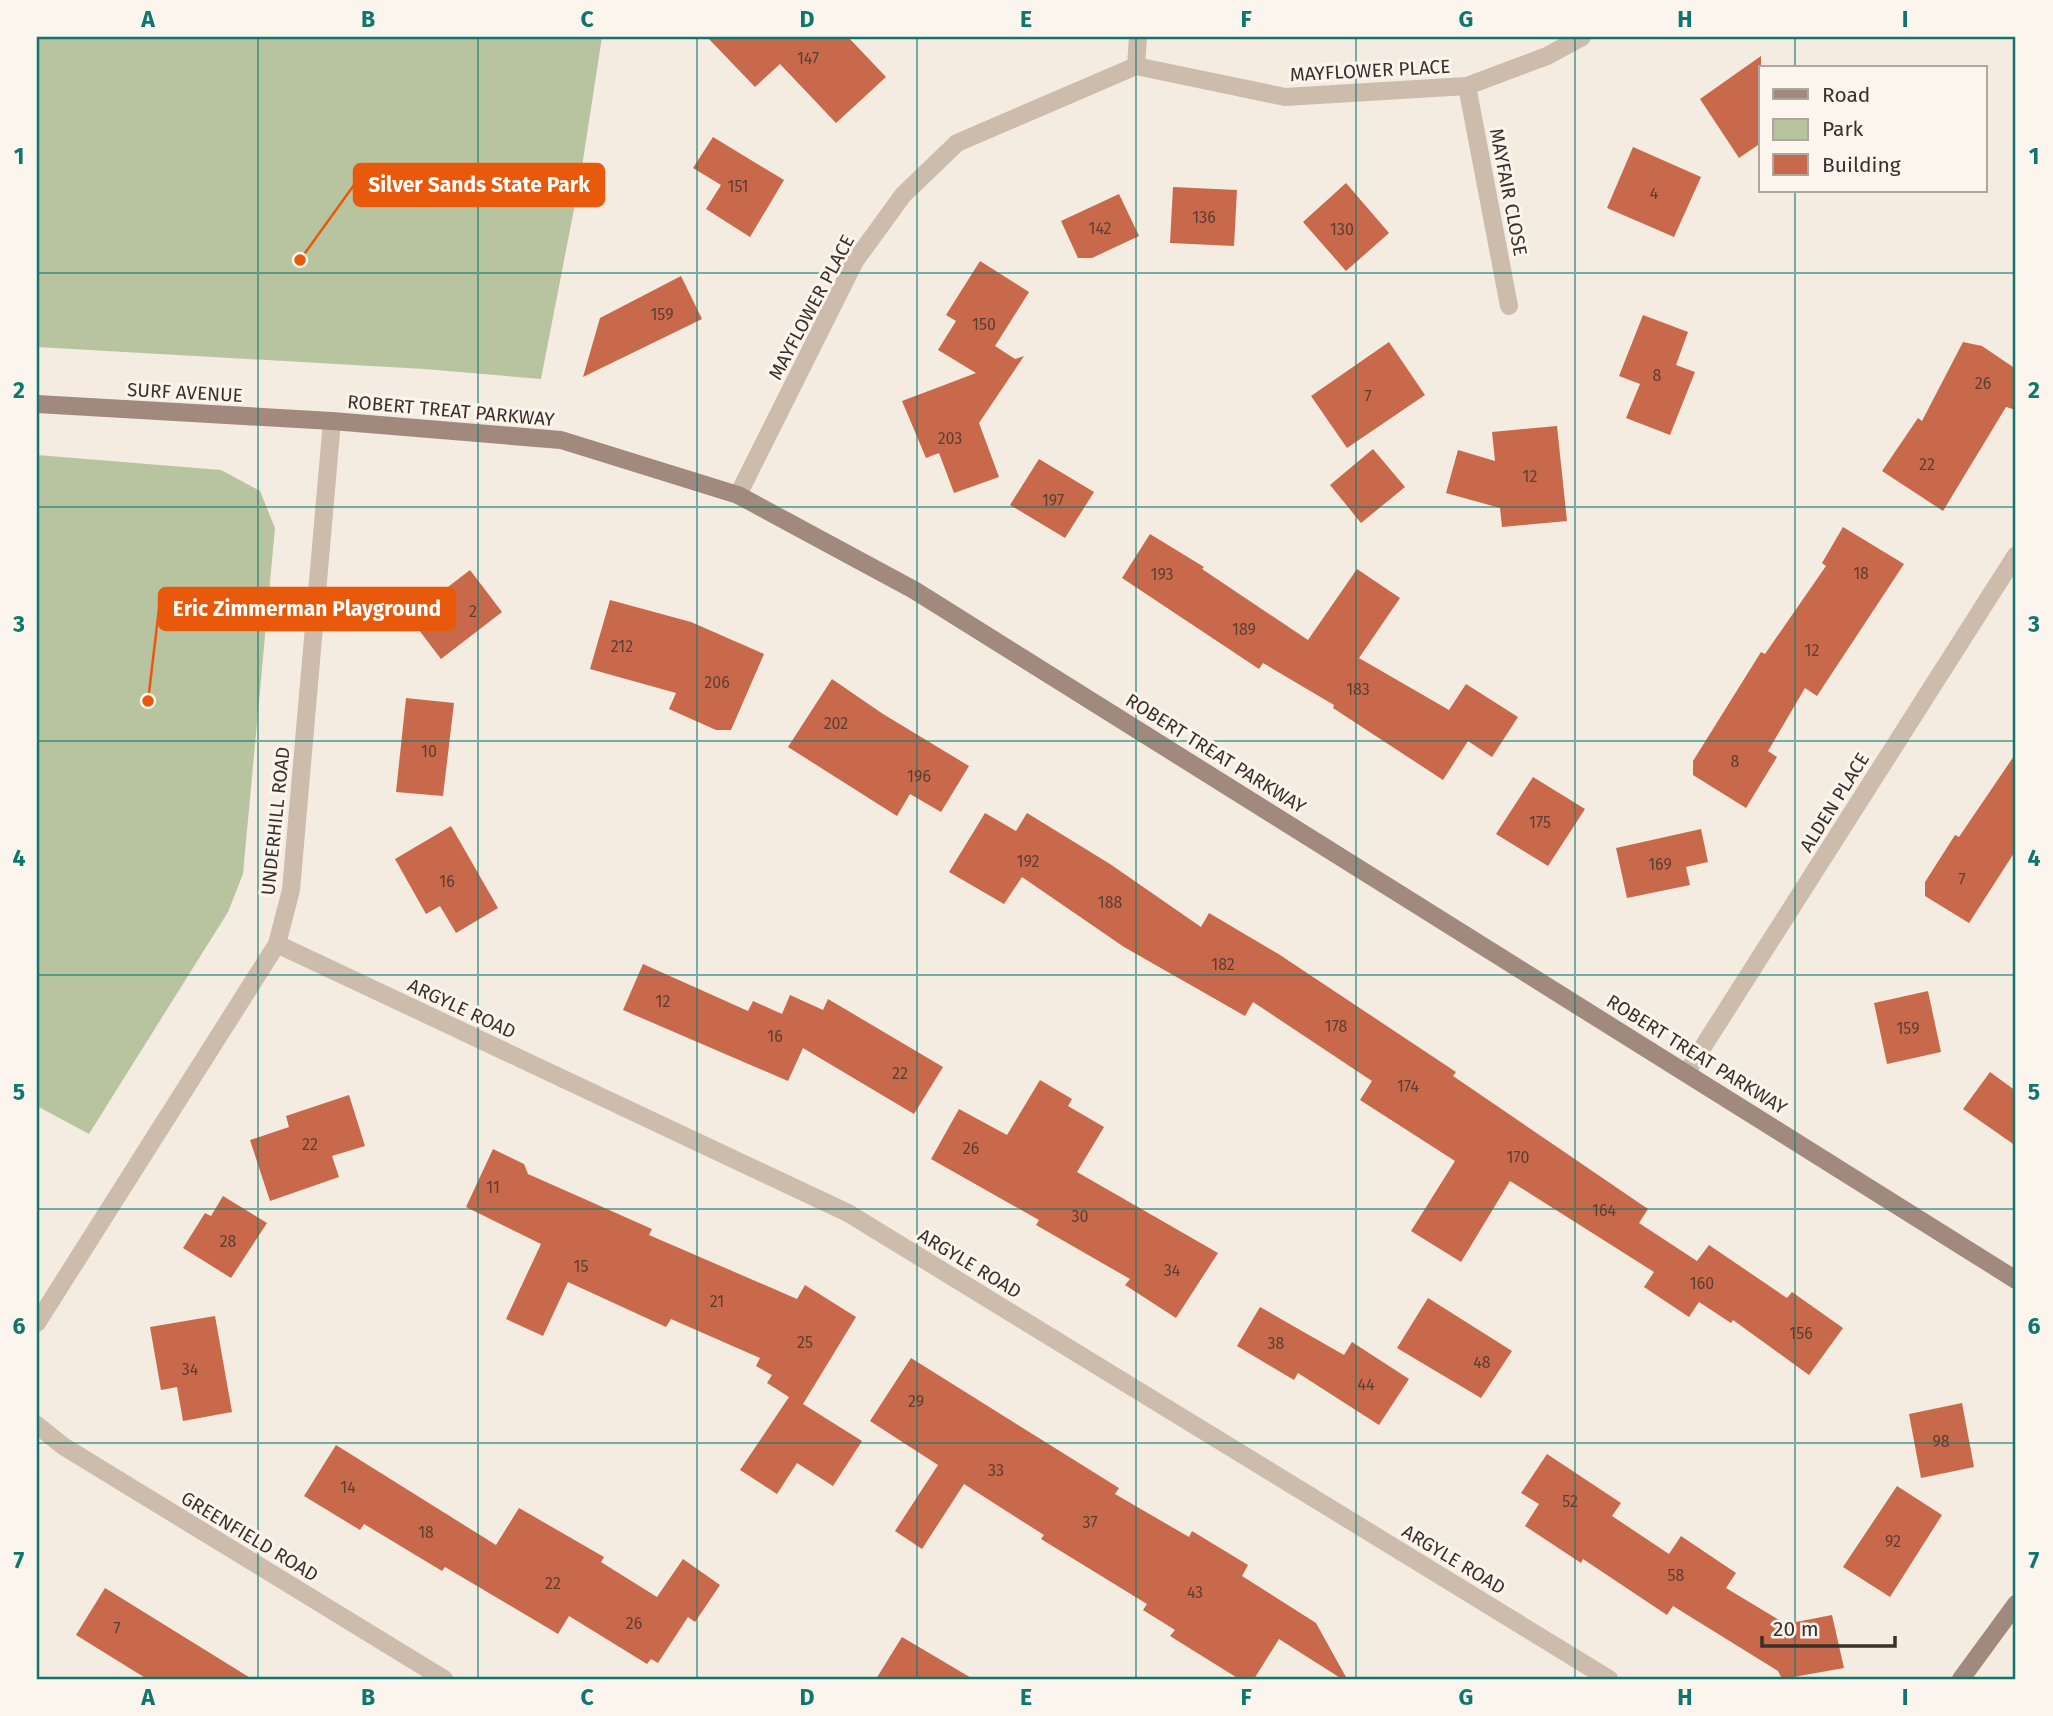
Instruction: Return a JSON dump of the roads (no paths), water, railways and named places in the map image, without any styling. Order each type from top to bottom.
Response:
[{"type":"street","points":[[1136,66],[1138,37]]},
{"type":"street","name":"MAYFLOWER PLACE","points":[[738,495],[855,261],[903,195],[957,143],[1136,66],[1285,97],[1467,86],[1547,56],[1582,37]]},
{"type":"street","name":"MAYFAIR CLOSE","points":[[1467,86],[1509,306]]},
{"type":"street","name":"SURF AVENUE","points":[[37,404],[332,421]]},
{"type":"street","name":"ROBERT TREAT PARKWAY","points":[[332,421],[561,440],[738,495],[914,590],[2016,1280]]},
{"type":"street","name":"UNDERHILL ROAD","points":[[37,1323],[277,944],[291,890],[332,421]]},
{"type":"street","name":"ALDEN PLACE","points":[[1687,1072],[2016,555]]},
{"type":"street","name":"ARGYLE ROAD","points":[[277,944],[848,1213],[1609,1679]]},
{"type":"street","name":"GREENFIELD ROAD","points":[[37,1425],[63,1446],[444,1679]]},
{"type":"street","points":[[1961,1679],[2016,1604]]},
{"type":"place","name":"Silver Sands State Park","points":[[300,260]]},
{"type":"place","name":"Eric Zimmerman Playground","points":[[148,701]]}]
